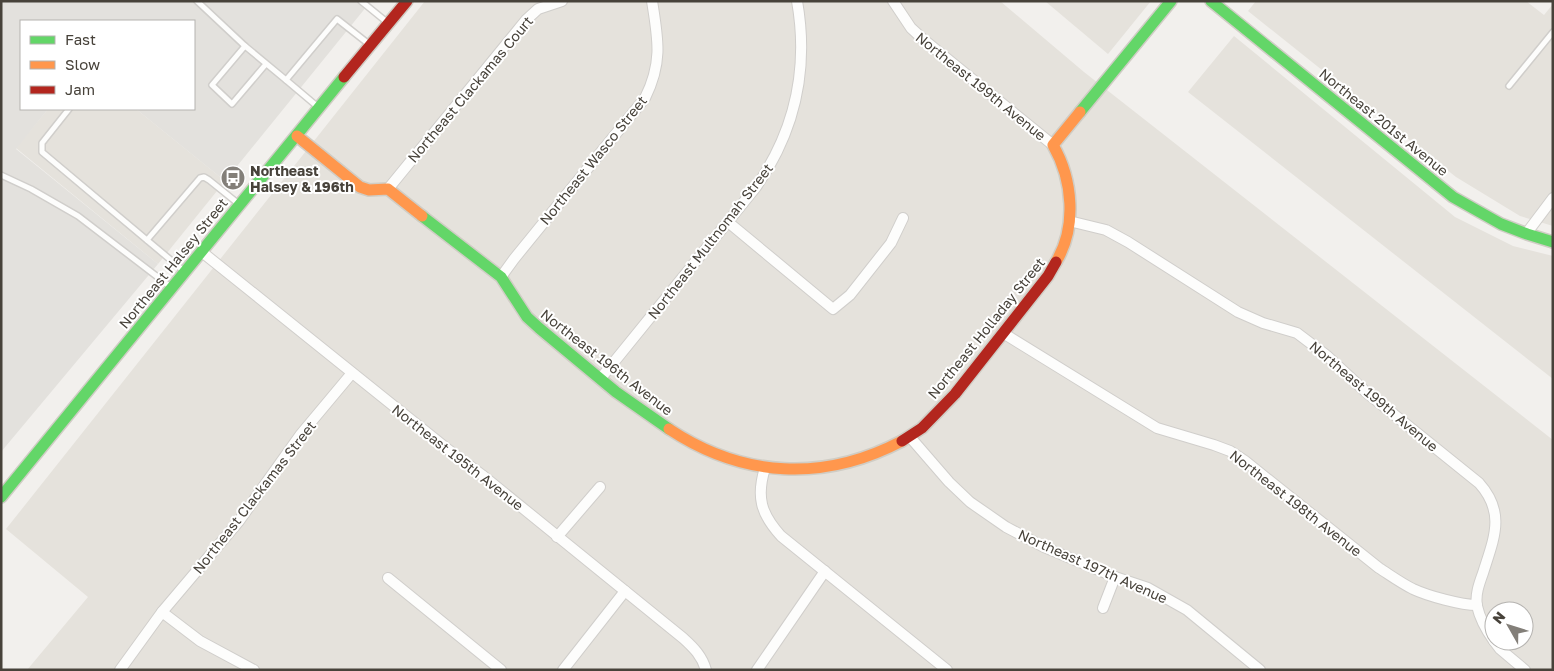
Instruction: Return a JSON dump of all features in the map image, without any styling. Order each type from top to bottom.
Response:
[{"type":"street","name":"Northeast Halsey Street","points":[[1,497],[407,1]]},
{"type":"street","name":"Northeast Clackamas Court","points":[[388,189],[526,20],[538,9],[562,1]]},
{"type":"street","name":"Northeast Wasco Street","points":[[501,277],[644,98],[654,75],[657,59],[658,42],[652,1]]},
{"type":"street","name":"Northeast Multnomah Street","points":[[600,378],[756,187],[775,157],[784,137],[798,89],[801,64],[801,34],[797,1]]},
{"type":"street","name":"Northeast 199th Avenue","points":[[893,1],[908,23],[924,40],[1053,145]]},
{"type":"street","points":[[1053,145],[1171,1]]},
{"type":"street","name":"Northeast 201st Avenue","points":[[1211,1],[1439,186],[1492,220],[1526,234],[1553,242]]},
{"type":"street","points":[[297,136],[360,187],[369,190],[388,189]]},
{"type":"street","name":"Northeast Holladay Street","points":[[765,468],[796,469],[827,466],[858,459],[910,437],[950,400],[1048,276],[1060,258],[1067,239],[1069,221],[1067,182],[1063,164],[1053,145]]},
{"type":"street","name":"Northeast 196th Avenue","points":[[388,189],[501,277],[527,317],[600,378],[659,423],[707,450],[735,461],[765,468]]},
{"type":"street","points":[[1526,234],[1553,198]]},
{"type":"street","points":[[728,222],[833,309],[850,295],[891,243],[903,218]]},
{"type":"street","name":"Northeast 199th Avenue","points":[[1069,221],[1106,230],[1238,312],[1263,323],[1297,333],[1326,355],[1372,398],[1479,483],[1488,493],[1492,502],[1496,524],[1478,588],[1477,605]]},
{"type":"street","name":"Northeast 195th Avenue","points":[[202,252],[482,475],[695,649],[703,660],[706,670]]},
{"type":"street","name":"Northeast 198th Avenue","points":[[1003,333],[1157,428],[1214,445],[1245,461],[1379,568],[1397,580],[1413,589],[1466,605],[1477,605]]},
{"type":"street","name":"Northeast Clackamas Street","points":[[120,670],[162,612],[239,521],[301,434],[352,372]]},
{"type":"street","name":"Northeast 197th Avenue","points":[[910,437],[948,482],[970,502],[1006,527],[1044,547],[1115,577],[1148,588],[1187,610],[1260,670]]},
{"type":"street","points":[[765,468],[760,482],[763,510],[781,536],[947,670]]},
{"type":"street","points":[[557,537],[600,487]]},
{"type":"street","points":[[757,670],[825,571]]},
{"type":"street","points":[[1103,608],[1115,577]]},
{"type":"street","points":[[388,578],[501,670]]},
{"type":"street","points":[[563,670],[625,591]]},
{"type":"street","points":[[1477,605],[1484,624]]},
{"type":"street","points":[[162,612],[200,641],[254,670]]},
{"type":"street","points":[[1501,651],[1525,670]]},
{"type":"lane","points":[[196,1],[245,46],[320,108]]},
{"type":"lane","points":[[361,1],[389,23]]},
{"type":"lane","points":[[286,80],[337,19],[371,45]]},
{"type":"lane","points":[[1509,86],[1553,32]]},
{"type":"lane","points":[[245,46],[212,86],[232,104],[266,64]]},
{"type":"lane","points":[[68,110],[42,142],[42,152],[185,272]]},
{"type":"lane","points":[[1,175],[31,189],[78,216],[172,288]]},
{"type":"lane","points":[[147,240],[200,178],[204,177],[209,180],[240,205]]},
{"type":"shaded area","points":[[1,1],[371,1],[225,181],[137,110],[195,110],[195,20],[20,20],[20,110],[47,110],[16,149],[158,264],[1,452]]},
{"type":"shaded area","points":[[425,1],[1000,1],[1084,72],[1553,440],[1553,670],[27,670],[88,597],[6,529]]},
{"type":"shaded area","points":[[1045,1],[1151,1],[1108,54]]},
{"type":"shaded area","points":[[1256,1],[1526,1],[1544,15],[1553,4],[1553,226],[1520,216],[1456,177],[1248,11]]},
{"type":"shaded area","points":[[1234,36],[1455,217],[1513,246],[1553,256],[1553,379],[1188,92]]},
{"type":"shaded area","points":[[47,110],[137,110],[225,181],[158,264],[16,148]]},
{"type":"traffic: fast","points":[[1080,112],[1171,1]]},
{"type":"traffic: fast","points":[[1211,1],[1453,197],[1501,224],[1553,242]]},
{"type":"traffic: fast","points":[[1,497],[344,77]]},
{"type":"traffic: fast","points":[[422,216],[501,277],[527,317],[539,328],[616,392],[669,429]]},
{"type":"traffic: slow","points":[[1056,262],[1067,234],[1070,204],[1065,173],[1053,145],[1080,112]]},
{"type":"traffic: slow","points":[[297,136],[360,187],[369,190],[388,189],[422,216]]},
{"type":"traffic: slow","points":[[669,429],[697,445],[726,457],[755,465],[784,469],[814,468],[843,463],[873,454],[902,441]]},
{"type":"traffic: jam","points":[[344,77],[407,1]]},
{"type":"traffic: jam","points":[[902,441],[922,428],[955,394],[1048,276],[1056,262]]},
{"type":"place","name":"Northeast Halsey & 196th","points":[[233,178]]}]
